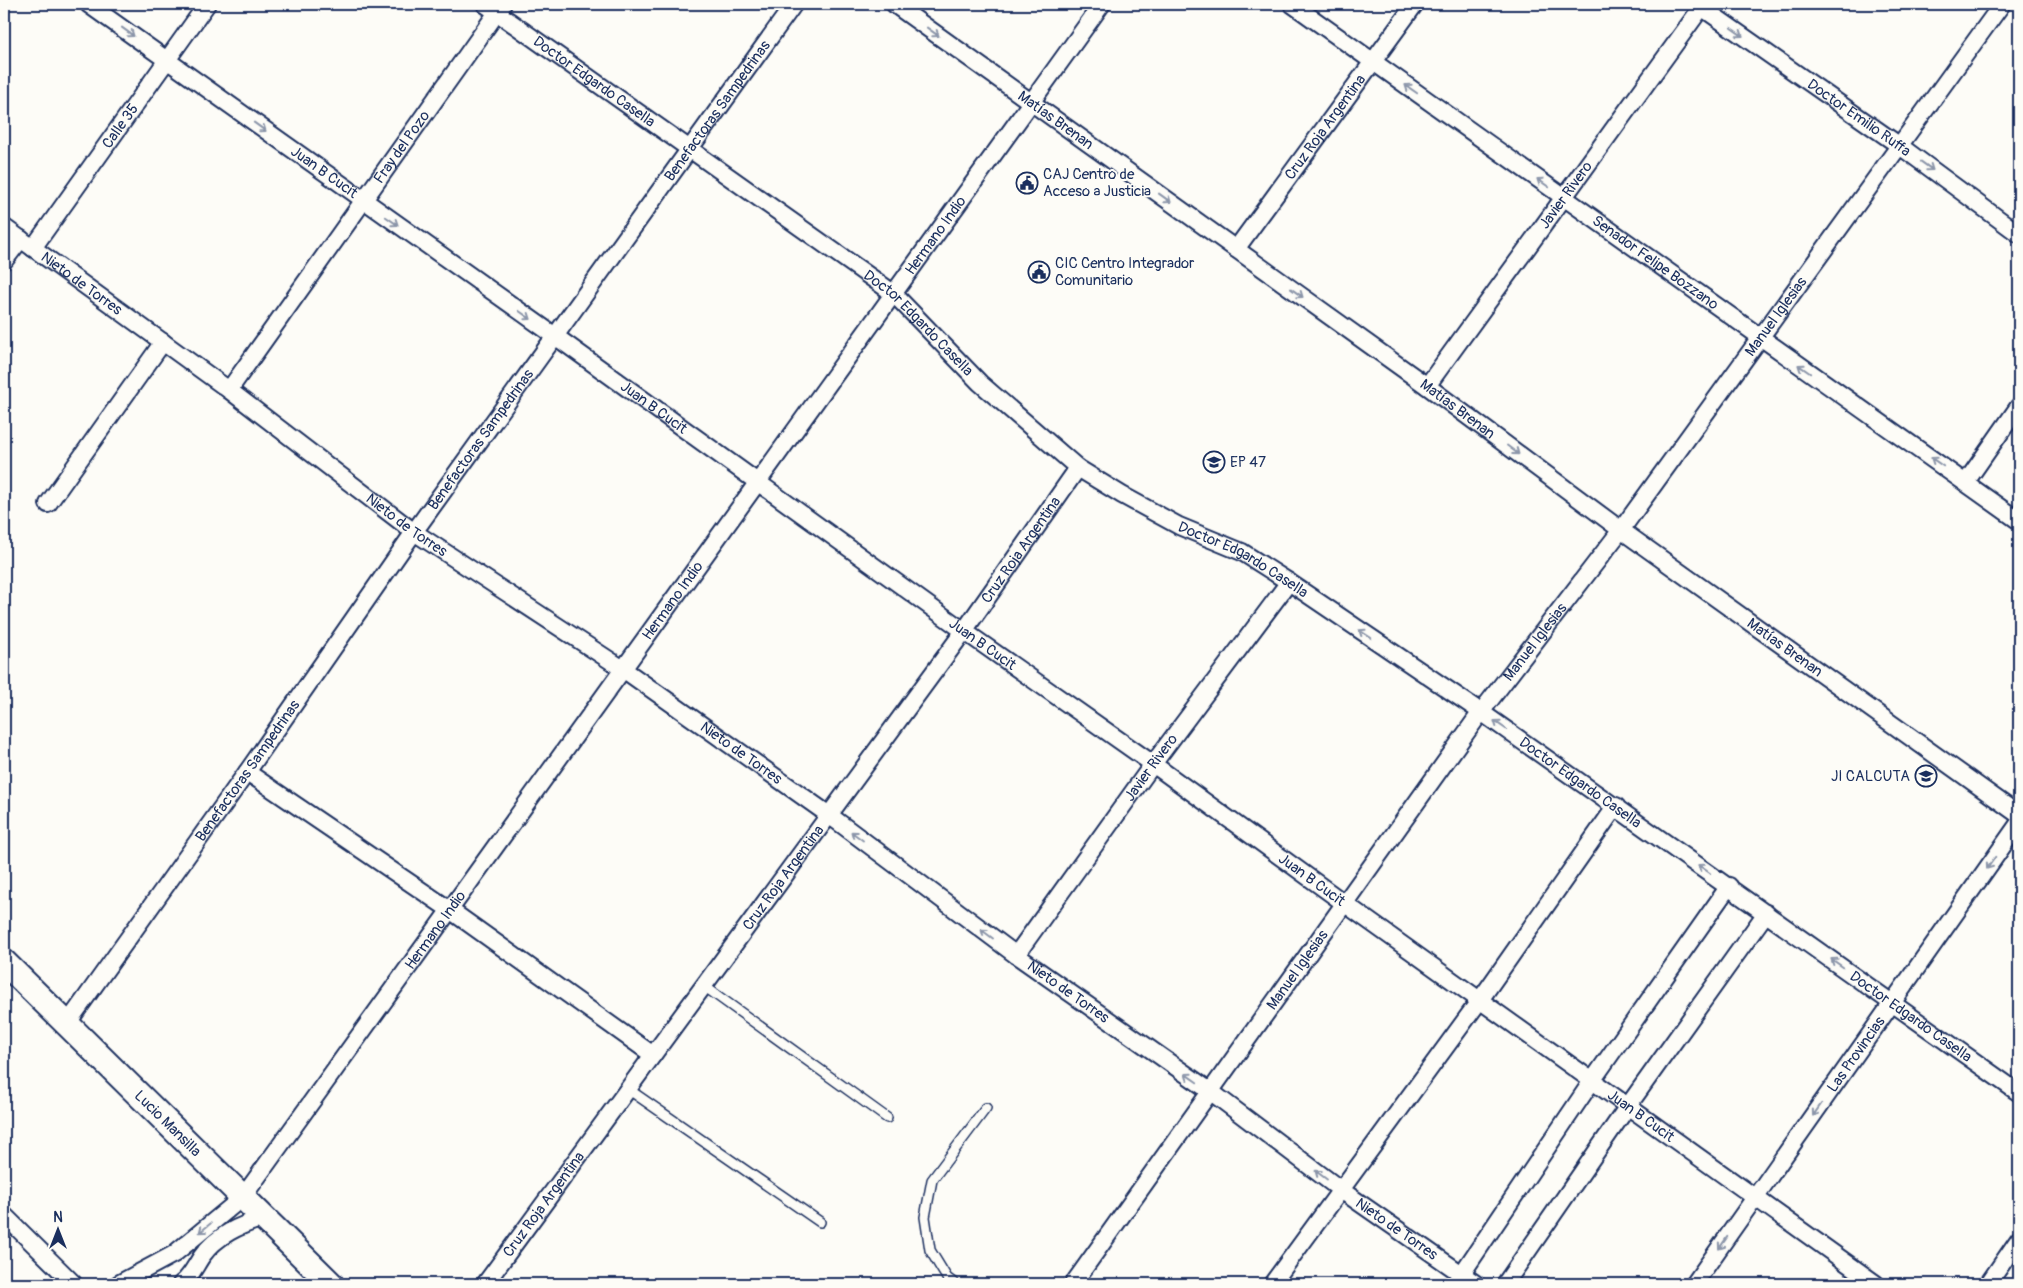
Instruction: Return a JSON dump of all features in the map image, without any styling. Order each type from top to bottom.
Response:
[{"type":"main road","name":"Lucio Mansilla","points":[[4,962],[331,1284]]},
{"type":"street","name":"Juan B Cucit","points":[[88,4],[555,336],[964,631],[1153,764],[1876,1284]]},
{"type":"street","name":"Calle 35","points":[[4,261],[27,244],[167,60],[207,4]]},
{"type":"street","name":"Benefactoras Sampedrinas","points":[[67,1024],[247,772],[414,532],[794,4]]},
{"type":"street","name":"Matías Brenan","points":[[894,4],[1427,386],[1621,530],[2019,815]]},
{"type":"street","name":"Hermano Indio","points":[[118,1284],[174,1254],[243,1197],[1102,4]]},
{"type":"street","name":"Senador Felipe Bozzano","points":[[1292,4],[2019,521]]},
{"type":"street","name":"Cruz Roja Argentina","points":[[1236,249],[1415,4]]},
{"type":"street","name":"Manuel Iglesias","points":[[1073,1284],[1481,712],[1621,530],[2002,4]]},
{"type":"street","name":"Doctor Emilio Ruffa","points":[[1701,5],[1900,146],[2019,234]]},
{"type":"street","name":"Javier Rivero","points":[[1427,386],[1701,5]]},
{"type":"street","name":"Doctor Edgardo Casella","points":[[495,7],[690,149],[893,293],[980,383],[1078,468],[1122,495],[1180,526],[1242,552],[1289,582],[1616,806],[2019,1093]]},
{"type":"street","name":"Fray del Pozo","points":[[229,390],[363,201],[495,7]]},
{"type":"street","name":"Nieto de Torres","points":[[4,227],[229,390],[414,532],[623,669],[829,815],[1016,955],[1210,1091],[1458,1280],[1476,1284]]},
{"type":"street","points":[[48,504],[163,342]]},
{"type":"street","points":[[1966,482],[2019,406]]},
{"type":"street","name":"Cruz Roja Argentina","points":[[485,1284],[964,631],[1078,468]]},
{"type":"street","name":"Javier Rivero","points":[[1016,955],[1153,764],[1289,582]]},
{"type":"street","points":[[247,772],[450,910],[653,1056]]},
{"type":"street","points":[[1272,1284],[1480,1000],[1616,806]]},
{"type":"street","name":"Las Provincias","points":[[1694,1284],[2019,823]]},
{"type":"street","points":[[1458,1280],[1592,1081],[1729,886]]},
{"type":"street","points":[[1505,1284],[1628,1106],[1766,913]]},
{"type":"street","points":[[4,1215],[74,1284]]},
{"type":"street","points":[[181,1284],[192,1274],[203,1255],[226,1233],[246,1223],[264,1218]]},
{"type":"street","points":[[1988,1284],[2019,1239]]},
{"type":"lane","points":[[704,986],[887,1118]]},
{"type":"lane","points":[[628,1089],[820,1222]]},
{"type":"lane","points":[[955,1284],[947,1278],[930,1250],[925,1217],[932,1180],[986,1108]]},
{"type":"place","name":"CAJ Centro de Acceso a Justicia","points":[[1027,183]]},
{"type":"place","name":"CIC Centro Integrador Comunitario","points":[[1039,272]]},
{"type":"place","name":"EP 47","points":[[1214,462]]},
{"type":"place","name":"JI CALCUTA","points":[[1926,776]]}]
